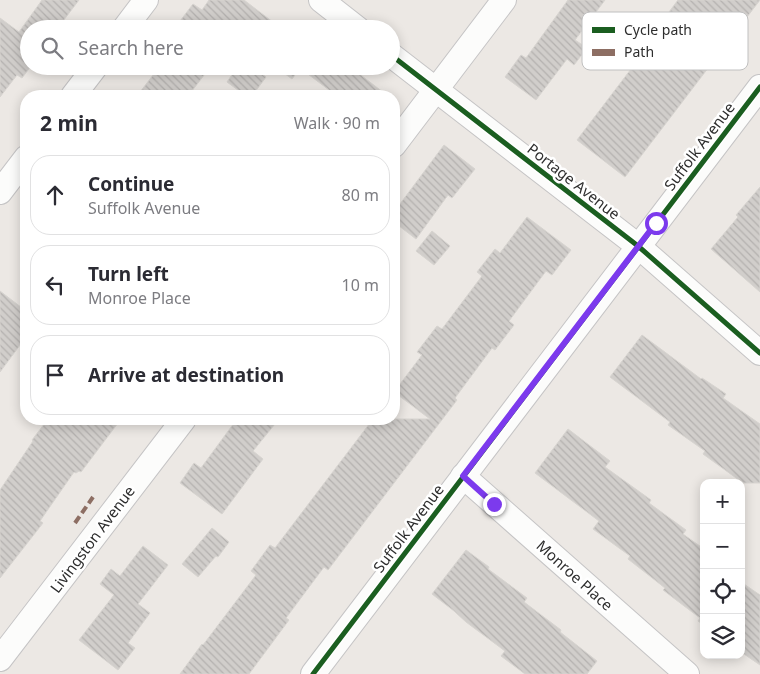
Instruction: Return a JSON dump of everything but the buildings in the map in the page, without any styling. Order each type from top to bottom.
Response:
[{"type":"street","points":[[131,20],[146,0]]},
{"type":"street","points":[[320,0],[346,20]]},
{"type":"street","points":[[400,137],[504,0]]},
{"type":"street","name":"Portage Avenue","points":[[400,62],[638,246],[760,353]]},
{"type":"street","points":[[78,90],[89,75]]},
{"type":"street","name":"Suffolk Avenue","points":[[313,674],[760,87]]},
{"type":"street","points":[[0,192],[20,166]]},
{"type":"street","name":"Livingston Avenue","points":[[0,659],[179,425]]},
{"type":"street","name":"Monroe Place","points":[[463,476],[687,674]]},
{"type":"marked path","points":[[75,523],[93,497]]},
{"type":"cycle path","points":[[400,62],[638,246],[760,353]]},
{"type":"cycle path","points":[[313,674],[760,87]]},
{"type":"route","points":[[494,504],[463,476],[656,223]]}]
